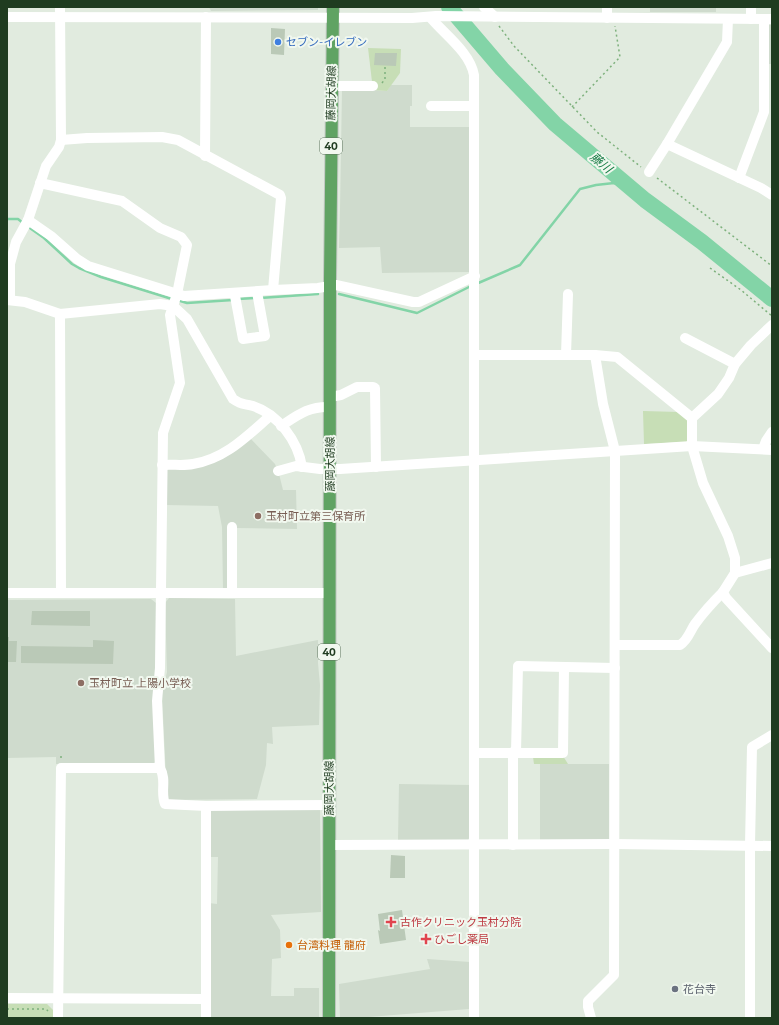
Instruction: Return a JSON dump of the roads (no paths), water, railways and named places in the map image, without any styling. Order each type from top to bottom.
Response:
[{"type":"main road","name":"藤岡大胡線","points":[[329,1018],[330,286],[333,12]]},
{"type":"street","points":[[484,7],[491,17]]},
{"type":"street","points":[[607,7],[611,18]]},
{"type":"street","points":[[751,7],[751,19]]},
{"type":"street","points":[[60,12],[61,140],[59,146],[46,166],[26,223],[16,242],[10,264],[8,300],[25,302],[60,314],[160,304],[184,296],[258,296],[273,290],[318,288],[340,285],[413,302],[419,302],[475,282]]},
{"type":"street","points":[[7,17],[60,12],[206,17],[333,12],[433,17],[768,19],[764,112],[739,178]]},
{"type":"street","points":[[205,156],[206,17]]},
{"type":"street","points":[[433,17],[458,46],[472,68],[474,75],[474,1018]]},
{"type":"street","points":[[649,172],[727,42],[728,19]]},
{"type":"street","points":[[331,86],[373,86]]},
{"type":"street","points":[[431,106],[474,106]]},
{"type":"street","points":[[61,140],[162,137],[178,140],[205,156],[280,195],[281,198],[273,290]]},
{"type":"street","points":[[667,144],[772,195]]},
{"type":"street","points":[[40,183],[122,201],[160,228],[181,237],[186,245],[175,300],[170,315],[180,384],[163,433],[160,668],[157,701],[160,768],[163,774],[163,800],[165,804],[206,806],[329,805]]},
{"type":"street","points":[[26,223],[51,236],[77,259],[88,266],[175,300],[233,399],[240,404],[252,406],[270,416],[281,426],[292,439],[299,455],[302,467]]},
{"type":"street","points":[[566,355],[568,294]]},
{"type":"street","points":[[236,297],[244,339],[265,336],[258,296]]},
{"type":"street","points":[[60,314],[61,593]]},
{"type":"street","points":[[615,645],[680,645],[685,642],[703,614],[723,592],[735,573],[735,558],[728,536],[703,483],[692,446],[692,418],[718,394],[729,378],[735,364],[751,345],[772,325]]},
{"type":"street","points":[[685,338],[735,364]]},
{"type":"street","points":[[475,354],[595,355],[617,357],[692,418]]},
{"type":"street","points":[[591,1018],[588,1001],[614,975],[615,844],[615,451],[603,404],[595,355]]},
{"type":"street","points":[[281,426],[309,409],[330,402],[357,387],[373,387],[375,388],[376,467]]},
{"type":"street","points":[[162,465],[192,464],[206,461],[225,453],[270,416]]},
{"type":"street","points":[[278,471],[292,467],[330,469],[376,467],[692,446],[768,450],[766,441],[772,432]]},
{"type":"street","points":[[232,527],[232,593]]},
{"type":"street","points":[[735,573],[772,563]]},
{"type":"street","points":[[723,592],[726,598],[772,648]]},
{"type":"street","points":[[7,593],[329,593]]},
{"type":"street","points":[[513,845],[518,666],[615,668]]},
{"type":"street","points":[[475,753],[563,753],[564,668]]},
{"type":"street","points":[[750,1018],[750,845],[752,747],[772,734]]},
{"type":"street","points":[[54,1015],[58,998],[61,768],[160,768]]},
{"type":"street","points":[[206,806],[206,1018]]},
{"type":"street","points":[[330,845],[615,844],[772,846]]},
{"type":"street","points":[[7,998],[206,999]]},
{"type":"waterway","name":"藤川","points":[[449,7],[502,69],[555,124],[645,200],[702,242],[772,299]]},
{"type":"waterway","points":[[476,284],[520,265],[580,189],[614,183],[630,187]]},
{"type":"waterway","points":[[7,219],[18,219],[23,223]]},
{"type":"waterway","points":[[27,226],[44,238],[72,264],[79,268],[101,277],[172,299]]},
{"type":"waterway","points":[[339,294],[417,313],[471,286]]},
{"type":"waterway","points":[[260,298],[318,294]]},
{"type":"waterway","points":[[238,299],[255,298]]},
{"type":"waterway","points":[[177,300],[187,303],[233,300]]},
{"type":"place","name":"セブン-イレブン","points":[[278,42]]},
{"type":"place","name":"玉村町立第三保育所","points":[[258,516]]},
{"type":"place","name":"玉村町立 上陽小学校","points":[[81,683]]},
{"type":"place","name":"古作クリニック玉村分院","points":[[391,922]]},
{"type":"place","name":"ひごし薬局","points":[[426,939]]},
{"type":"place","name":"台湾料理 龍府","points":[[289,945]]},
{"type":"place","name":"花台寺","points":[[675,989]]}]
